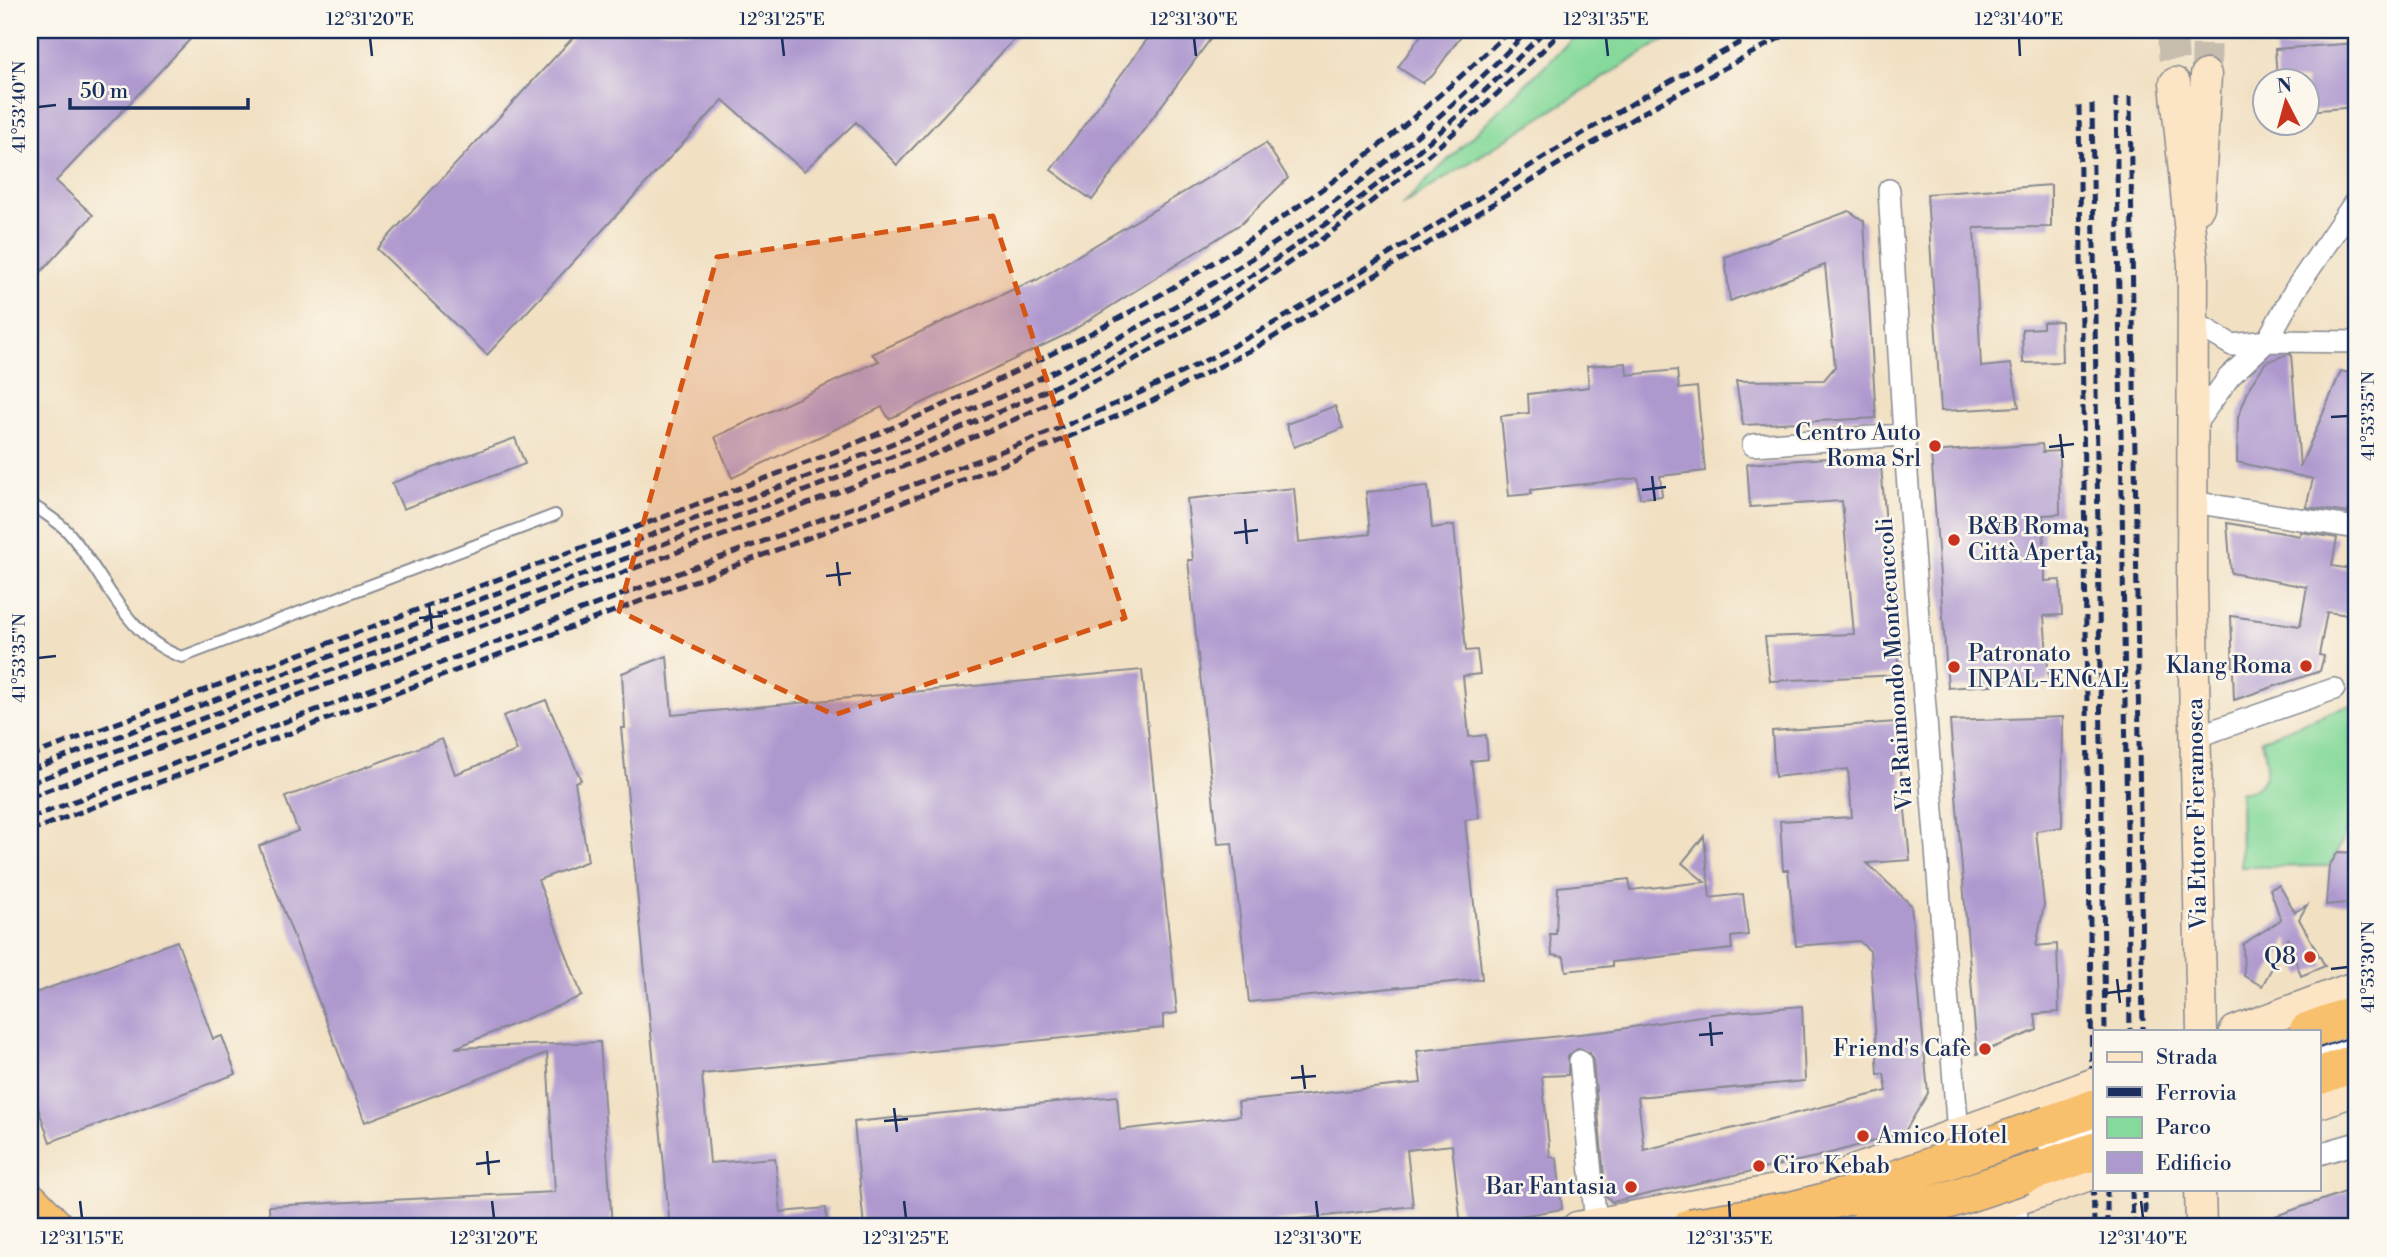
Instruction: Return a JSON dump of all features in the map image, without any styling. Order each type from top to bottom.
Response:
[{"type":"highway","points":[[2311,1030],[2357,1013]]},
{"type":"highway","points":[[2320,1076],[2357,1062]]},
{"type":"highway","points":[[1691,1227],[1789,1210],[1848,1196],[2093,1109]]},
{"type":"highway","points":[[1867,1227],[2093,1153]]},
{"type":"highway","points":[[30,1201],[55,1227]]},
{"type":"street","name":"Via Ettore Fieramosca","points":[[2202,1030],[2195,737],[2192,321],[2193,262],[2202,174],[2206,75]]},
{"type":"street","name":"Via Ettore Fieramosca","points":[[2175,83],[2193,262]]},
{"type":"street","name":"Via Raimondo Montecuccoli","points":[[1889,190],[1904,435],[1965,1151]]},
{"type":"street","points":[[2192,428],[2229,377],[2267,341],[2295,290],[2357,199]]},
{"type":"street","points":[[2192,321],[2232,345],[2267,341],[2357,342]]},
{"type":"street","points":[[1753,445],[1904,435]]},
{"type":"street","points":[[2192,502],[2357,528]]},
{"type":"street","points":[[2195,737],[2334,689]]},
{"type":"street","points":[[2238,1030],[2357,986]]},
{"type":"street","points":[[1580,1061],[1586,1226],[1734,1200],[1965,1151]]},
{"type":"street","points":[[1918,1227],[1936,1188],[1986,1124],[2093,1084]]},
{"type":"street","points":[[2320,1103],[2357,1090]]},
{"type":"street","points":[[2325,1153],[2357,1129]]},
{"type":"street","points":[[2325,1153],[2357,1143]]},
{"type":"street","points":[[1965,1151],[1989,1193],[2016,1214]]},
{"type":"street","points":[[1980,1227],[2016,1214],[2045,1191],[2093,1174]]},
{"type":"street","points":[[2200,1190],[2201,1224]]},
{"type":"street","points":[[1930,1227],[2016,1214]]},
{"type":"lane","points":[[30,503],[66,529],[113,601],[167,652],[182,657],[555,515]]},
{"type":"lane","points":[[2320,1052],[2357,1038]]},
{"type":"lane","points":[[1965,1151],[2044,1147],[2093,1130]]},
{"type":"highlighted area","points":[[993,216],[1125,618],[834,715],[619,611],[717,257]]},
{"type":"green space","points":[[1581,30],[1689,30],[1657,44],[1401,206]]},
{"type":"green space","points":[[2357,705],[2355,788],[2346,829],[2329,866],[2241,867],[2240,792],[2258,787],[2266,774],[2266,757],[2261,740],[2343,707]]},
{"type":"building","points":[[30,30],[199,30],[56,181],[93,215],[30,284]]},
{"type":"building","points":[[580,30],[1023,30],[897,165],[856,122],[804,171],[723,100],[487,355],[377,249]]},
{"type":"building","points":[[1154,30],[1217,30],[1092,200],[1051,170]]},
{"type":"building","points":[[1425,30],[1465,30],[1433,75],[1422,83],[1398,67]]},
{"type":"building","points":[[2357,43],[2357,107],[2320,110],[2320,66],[2276,66],[2275,49]]},
{"type":"building","points":[[1266,143],[1288,178],[1242,223],[1067,334],[889,419],[882,407],[732,478],[715,437],[879,361],[872,354],[1034,280],[1032,283]]},
{"type":"building","points":[[2051,185],[2051,227],[1974,228],[1981,367],[2011,364],[2019,407],[1941,411],[1927,194]]},
{"type":"building","points":[[1849,211],[1864,221],[1876,418],[1743,425],[1736,381],[1824,380],[1835,367],[1825,265],[1730,301],[1725,257]]},
{"type":"building","points":[[2061,321],[2062,362],[2023,363],[2022,329],[2043,328],[2043,322]]},
{"type":"building","points":[[2291,354],[2300,467],[2341,371],[2357,375],[2357,473],[2348,513],[2306,507],[2313,479],[2237,462],[2238,417],[2250,386],[2266,362]]},
{"type":"building","points":[[1626,363],[1627,375],[1677,370],[1679,389],[1697,387],[1705,471],[1660,476],[1662,496],[1640,498],[1638,478],[1531,490],[1531,494],[1509,496],[1501,416],[1529,413],[1528,394],[1589,387],[1587,366]]},
{"type":"building","points":[[1335,406],[1343,428],[1294,447],[1286,424]]},
{"type":"building","points":[[515,438],[525,464],[403,509],[392,483]]},
{"type":"building","points":[[2042,444],[2043,452],[2059,451],[2060,514],[2043,515],[2045,581],[2060,580],[2062,615],[2044,616],[2049,681],[1948,688],[1931,452]]},
{"type":"building","points":[[1880,454],[1899,675],[1770,681],[1765,637],[1854,634],[1842,501],[1750,507],[1747,464]]},
{"type":"building","points":[[1428,486],[1432,528],[1454,525],[1466,651],[1477,650],[1480,674],[1463,676],[1469,737],[1486,735],[1488,759],[1471,761],[1479,818],[1465,820],[1482,979],[1249,1002],[1232,843],[1218,844],[1188,560],[1193,560],[1187,499],[1294,488],[1299,542],[1370,534],[1366,492]]},
{"type":"building","points":[[2227,523],[2300,536],[2300,532],[2337,538],[2332,566],[2357,570],[2357,616],[2327,612],[2319,655],[2324,656],[2320,671],[2234,700],[2231,616],[2300,626],[2307,587],[2231,573]]},
{"type":"building","points":[[667,656],[672,715],[1142,670],[1177,1013],[1163,1015],[1163,1028],[702,1074],[710,1163],[775,1158],[781,1212],[826,1208],[827,1227],[771,1227],[771,1224],[670,1227],[621,728],[625,728],[622,673]]},
{"type":"building","points":[[546,700],[581,780],[575,782],[588,861],[538,880],[582,996],[455,1048],[600,1042],[612,1227],[270,1227],[269,1206],[555,1192],[547,1053],[365,1122],[259,846],[298,831],[285,797],[442,739],[455,774],[517,751],[503,716]]},
{"type":"building","points":[[2063,717],[2062,827],[2036,831],[2044,905],[2036,946],[2057,944],[2059,1012],[2035,1014],[2037,1030],[1977,1054],[1950,721]]},
{"type":"building","points":[[1896,722],[1910,860],[1867,863],[1911,905],[1928,1093],[1904,1133],[1816,1157],[1612,1202],[1606,1196],[1593,1060],[1590,1053],[1579,1048],[1568,1056],[1568,1075],[1542,1076],[1550,1156],[1557,1159],[1562,1209],[1461,1226],[1452,1145],[1407,1150],[1413,1206],[1230,1227],[864,1227],[854,1122],[1117,1096],[1120,1130],[1240,1116],[1238,1102],[1421,1083],[1417,1051],[1608,1031],[1712,1014],[1802,1006],[1805,1081],[1638,1097],[1644,1150],[1887,1091],[1884,1074],[1878,1074],[1870,951],[1859,941],[1796,946],[1788,870],[1783,870],[1780,821],[1852,817],[1848,769],[1775,777],[1772,731]]},
{"type":"building","points":[[1704,836],[1710,898],[1743,894],[1748,935],[1731,937],[1732,949],[1612,962],[1612,966],[1566,971],[1564,957],[1552,955],[1550,934],[1556,934],[1558,887],[1629,879],[1631,890],[1705,882],[1682,863]]},
{"type":"building","points":[[2338,852],[2357,853],[2357,902],[2326,905],[2329,866]]},
{"type":"building","points":[[2279,885],[2295,912],[2307,905],[2299,919],[2325,966],[2301,976],[2288,939],[2262,986],[2244,976],[2243,944],[2281,920],[2270,889]]},
{"type":"building","points":[[177,941],[213,1039],[222,1036],[236,1074],[50,1142],[30,1085],[30,995]]},
{"type":"building","points":[[2357,1188],[2357,1227],[2253,1227],[2252,1224]]},
{"type":"tunnel","points":[[2172,30],[2175,83]]},
{"type":"tunnel","points":[[2206,75],[2207,30]]},
{"type":"tram line","points":[[2320,1048],[2357,1035]]},
{"type":"tram line","points":[[1800,1227],[1879,1205],[2093,1127]]},
{"type":"railway","points":[[30,756],[814,460],[1006,376],[1184,281],[1269,226],[1352,167],[1432,102],[1510,30]]},
{"type":"railway","points":[[30,770],[843,463],[940,424],[1061,368],[1134,330],[1276,243],[1408,143],[1470,88],[1528,30]]},
{"type":"railway","points":[[30,783],[841,477],[996,413],[1116,356],[1249,277],[1375,186],[1434,137],[1545,30]]},
{"type":"railway","points":[[30,797],[836,493],[945,450],[1052,402],[1123,366],[1192,326],[1324,238],[1447,139],[1563,30]]},
{"type":"railway","points":[[30,818],[984,458],[1109,407],[1201,363],[1298,309],[1562,146],[1764,30]]},
{"type":"railway","points":[[30,831],[1010,462],[1152,401],[1257,347],[1644,112],[1794,30]]},
{"type":"railway","points":[[2130,96],[2143,1030]]},
{"type":"railway","points":[[2116,98],[2130,1030]]},
{"type":"railway","points":[[2092,104],[2105,1030]]},
{"type":"railway","points":[[2079,106],[2093,1152]]},
{"type":"railway","points":[[2094,1190],[2094,1227]]},
{"type":"railway","points":[[2107,1190],[2107,1227]]},
{"type":"railway","points":[[2132,1190],[2133,1227]]},
{"type":"railway","points":[[2145,1190],[2145,1227]]},
{"type":"place","name":"Centro Auto Roma Srl","points":[[1935,446]]},
{"type":"place","name":"B&B Roma Città Aperta","points":[[1954,540]]},
{"type":"place","name":"Klang Roma","points":[[2306,666]]},
{"type":"place","name":"Patronato INPAL-ENCAL","points":[[1954,667]]},
{"type":"place","name":"Q8","points":[[2310,957]]},
{"type":"place","name":"Friend's Cafè","points":[[1985,1049]]},
{"type":"place","name":"Amico Hotel","points":[[1863,1136]]},
{"type":"place","name":"Ciro Kebab","points":[[1759,1166]]},
{"type":"place","name":"Bar Fantasia","points":[[1631,1187]]}]
